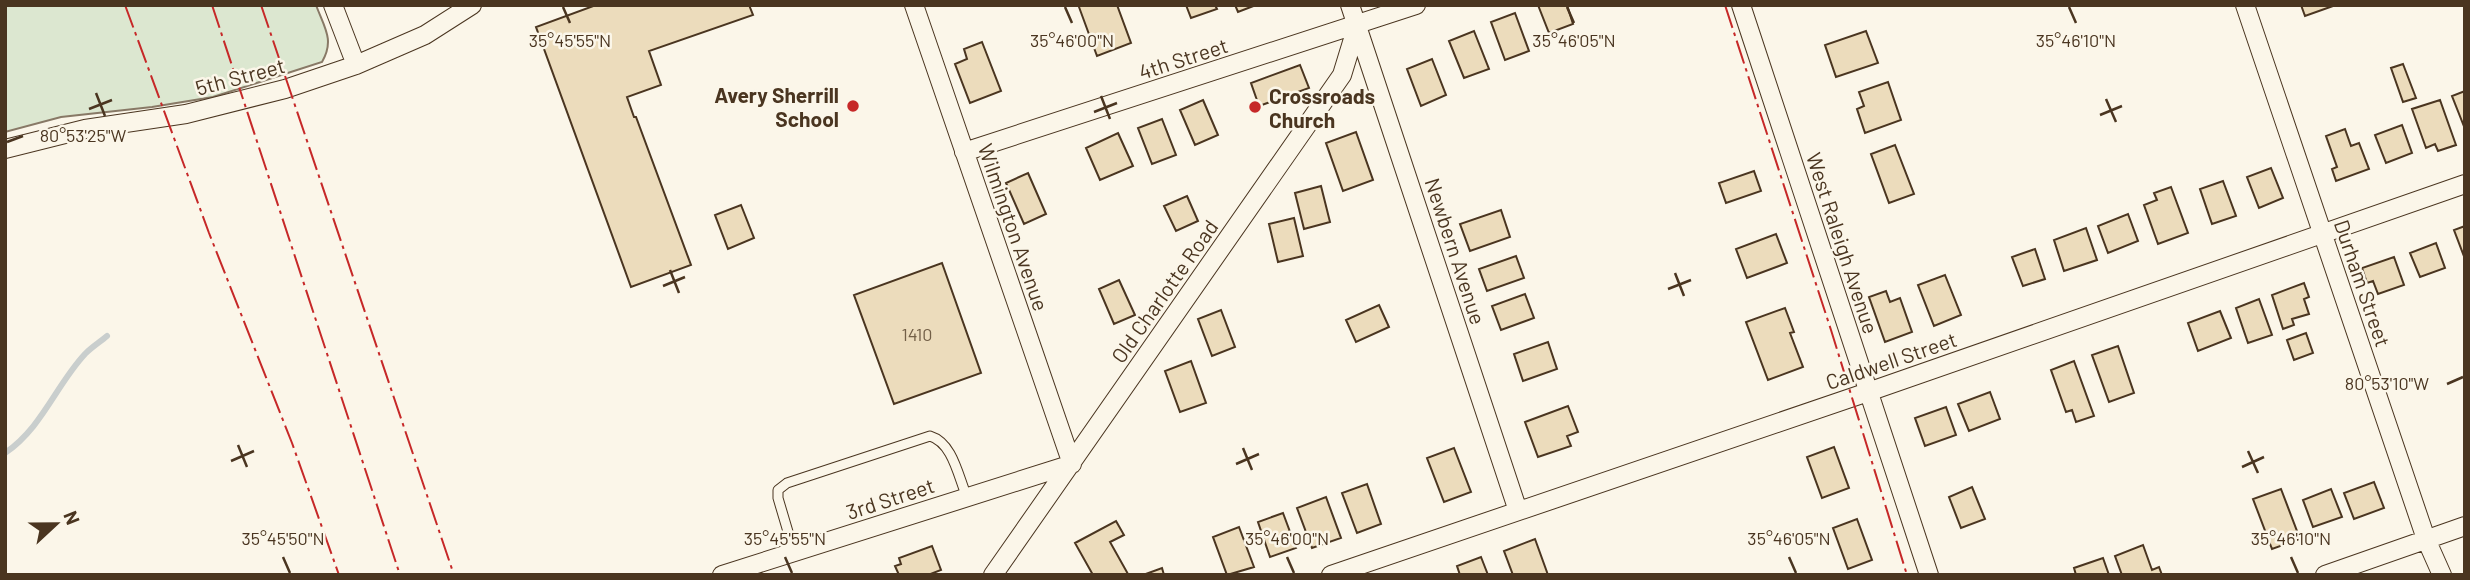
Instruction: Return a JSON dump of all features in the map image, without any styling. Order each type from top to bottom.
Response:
[{"type":"street","points":[[333,5],[356,65]]},
{"type":"street","name":"5th Street","points":[[5,149],[85,129],[186,114],[285,89],[356,65],[425,35],[472,5]]},
{"type":"street","name":"Wilmington Avenue","points":[[914,5],[1072,464]]},
{"type":"street","name":"Newbern Avenue","points":[[1350,5],[1518,511]]},
{"type":"street","name":"4th Street","points":[[964,152],[1416,5]]},
{"type":"street","name":"West Raleigh Avenue","points":[[1741,5],[1929,575]]},
{"type":"street","name":"Durham Street","points":[[2245,5],[2426,539],[2442,575]]},
{"type":"street","name":"Old Charlotte Road","points":[[993,575],[1342,75],[1357,26]]},
{"type":"street","name":"Caldwell Street","points":[[1331,575],[2465,184]]},
{"type":"street","name":"3rd Street","points":[[722,575],[1072,464]]},
{"type":"street","points":[[2325,575],[2465,526]]},
{"type":"lane","points":[[794,552],[778,498],[778,490],[787,482],[930,436],[940,439],[948,449],[967,497]]},
{"type":"green space","points":[[5,5],[316,5],[327,34],[328,47],[322,62],[213,97],[61,117],[5,132]]},
{"type":"building","points":[[596,5],[749,5],[753,15],[649,51],[661,85],[627,97],[691,265],[631,287],[536,27]]},
{"type":"building","points":[[1117,5],[1131,43],[1097,56],[1079,7]]},
{"type":"building","points":[[1186,5],[1215,5],[1217,9],[1191,18]]},
{"type":"building","points":[[1235,5],[1256,5],[1238,12]]},
{"type":"building","points":[[1538,5],[1567,5],[1573,24],[1549,33]]},
{"type":"building","points":[[2301,5],[2333,5],[2333,6],[2305,16]]},
{"type":"building","points":[[1515,13],[1529,51],[1505,60],[1491,22]]},
{"type":"building","points":[[1474,31],[1489,69],[1464,78],[1449,41]]},
{"type":"building","points":[[1866,31],[1878,63],[1836,77],[1825,45]]},
{"type":"building","points":[[982,42],[1001,91],[970,103],[955,64],[967,59],[964,49]]},
{"type":"building","points":[[1432,59],[1446,95],[1421,106],[1407,69]]},
{"type":"building","points":[[2403,64],[2416,98],[2403,102],[2391,68]]},
{"type":"building","points":[[1300,65],[1309,88],[1259,106],[1251,83]]},
{"type":"building","points":[[1888,82],[1901,120],[1865,133],[1857,109],[1864,106],[1859,92]]},
{"type":"building","points":[[2465,91],[2465,129],[2452,96]]},
{"type":"building","points":[[1203,100],[1218,135],[1195,145],[1180,110]]},
{"type":"building","points":[[2440,100],[2456,145],[2438,151],[2435,144],[2426,148],[2412,109]]},
{"type":"building","points":[[1162,119],[1176,155],[1152,164],[1138,128]]},
{"type":"building","points":[[2402,125],[2412,153],[2386,163],[2375,135]]},
{"type":"building","points":[[2345,129],[2351,146],[2359,143],[2369,169],[2336,181],[2332,169],[2337,167],[2326,136]]},
{"type":"building","points":[[1356,132],[1373,180],[1343,191],[1326,143]]},
{"type":"building","points":[[1118,133],[1133,166],[1100,180],[1086,148]]},
{"type":"building","points":[[1895,145],[1914,194],[1889,203],[1871,154]]},
{"type":"building","points":[[2271,168],[2283,198],[2259,208],[2247,177]]},
{"type":"building","points":[[1754,171],[1761,191],[1726,203],[1719,183]]},
{"type":"building","points":[[1028,173],[1046,214],[1024,224],[1006,183]]},
{"type":"building","points":[[2223,181],[2236,216],[2212,224],[2200,189]]},
{"type":"building","points":[[1321,186],[1330,222],[1304,229],[1295,193]]},
{"type":"building","points":[[2171,187],[2188,233],[2158,244],[2144,205],[2157,200],[2154,193]]},
{"type":"building","points":[[1187,196],[1198,221],[1176,231],[1164,206]]},
{"type":"building","points":[[741,205],[754,238],[728,249],[715,215]]},
{"type":"building","points":[[1501,210],[1510,237],[1470,251],[1460,224]]},
{"type":"building","points":[[2128,214],[2138,241],[2108,253],[2098,226]]},
{"type":"building","points":[[1294,218],[1303,256],[1278,262],[1269,224]]},
{"type":"building","points":[[2465,226],[2465,259],[2454,230]]},
{"type":"building","points":[[2086,228],[2097,260],[2064,271],[2054,240]]},
{"type":"building","points":[[1776,234],[1787,263],[1747,278],[1736,249]]},
{"type":"building","points":[[2436,243],[2445,268],[2420,277],[2410,253]]},
{"type":"building","points":[[2035,249],[2045,279],[2023,286],[2012,257]]},
{"type":"building","points":[[1516,256],[1524,278],[1487,291],[1479,269]]},
{"type":"building","points":[[2394,257],[2404,285],[2378,294],[2373,281],[2367,283],[2362,268]]},
{"type":"building","points":[[942,263],[981,373],[894,404],[854,295]]},
{"type":"building","points":[[1945,275],[1961,315],[1934,326],[1918,285]]},
{"type":"building","points":[[1119,280],[1135,315],[1114,324],[1099,289]]},
{"type":"building","points":[[2304,283],[2309,297],[2304,299],[2309,314],[2292,319],[2294,325],[2283,329],[2272,295]]},
{"type":"building","points":[[1886,291],[1890,302],[1900,298],[1912,332],[1885,342],[1869,297]]},
{"type":"building","points":[[1525,294],[1534,318],[1501,330],[1492,306]]},
{"type":"building","points":[[2259,299],[2272,335],[2248,343],[2236,308]]},
{"type":"building","points":[[1379,305],[1389,327],[1356,342],[1346,320]]},
{"type":"building","points":[[1785,308],[1794,332],[1790,333],[1803,367],[1768,380],[1746,322]]},
{"type":"building","points":[[1221,310],[1235,347],[1212,356],[1198,319]]},
{"type":"building","points":[[2220,311],[2231,338],[2198,351],[2188,323]]},
{"type":"building","points":[[2306,333],[2313,353],[2294,360],[2287,340]]},
{"type":"building","points":[[1548,342],[1557,369],[1523,381],[1514,354]]},
{"type":"building","points":[[2118,346],[2134,393],[2109,402],[2092,355]]},
{"type":"building","points":[[1191,361],[1206,403],[1180,412],[1165,371]]},
{"type":"building","points":[[2074,361],[2094,416],[2076,422],[2072,410],[2066,412],[2051,370]]},
{"type":"building","points":[[1990,392],[2000,419],[1969,431],[1958,404]]},
{"type":"building","points":[[1568,406],[1578,432],[1567,436],[1571,446],[1538,457],[1525,422]]},
{"type":"building","points":[[1946,407],[1956,435],[1925,446],[1915,418]]},
{"type":"building","points":[[1834,447],[1849,488],[1822,498],[1807,457]]},
{"type":"building","points":[[1454,448],[1471,492],[1444,502],[1427,458]]},
{"type":"building","points":[[2374,482],[2384,508],[2354,519],[2344,493]]},
{"type":"building","points":[[1367,484],[1381,524],[1357,533],[1342,493]]},
{"type":"building","points":[[1972,487],[1985,519],[1961,528],[1949,497]]},
{"type":"building","points":[[2281,489],[2300,539],[2272,549],[2253,499]]},
{"type":"building","points":[[2331,489],[2342,517],[2313,527],[2303,500]]},
{"type":"building","points":[[1326,497],[1341,538],[1312,548],[1297,508]]},
{"type":"building","points":[[1283,513],[1296,548],[1270,557],[1258,522]]},
{"type":"building","points":[[1857,519],[1872,560],[1848,569],[1833,528]]},
{"type":"building","points":[[1116,521],[1124,535],[1110,542],[1128,574],[1093,575],[1075,543]]},
{"type":"building","points":[[1239,527],[1254,567],[1227,575],[1213,537]]},
{"type":"building","points":[[1535,539],[1548,575],[1513,575],[1504,551]]},
{"type":"building","points":[[2143,545],[2152,570],[2159,567],[2162,575],[2122,575],[2115,556]]},
{"type":"building","points":[[932,546],[941,570],[928,575],[899,575],[895,566],[901,564],[899,558]]},
{"type":"building","points":[[1481,557],[1488,575],[1460,575],[1457,566]]},
{"type":"building","points":[[2103,558],[2109,575],[2076,575],[2074,568]]},
{"type":"building","points":[[1162,568],[1164,575],[1143,575]]},
{"type":"waterway","points":[[5,453],[18,443],[39,419],[85,354],[107,336]]},
{"type":"power","points":[[125,5],[209,233],[292,443],[339,575]]},
{"type":"power","points":[[212,5],[400,575]]},
{"type":"power","points":[[261,5],[454,575]]},
{"type":"power","points":[[1725,5],[1831,330],[1907,575]]},
{"type":"place","name":"Avery Sherrill School","points":[[853,106]]},
{"type":"place","name":"Crossroads Church","points":[[1255,107]]}]
